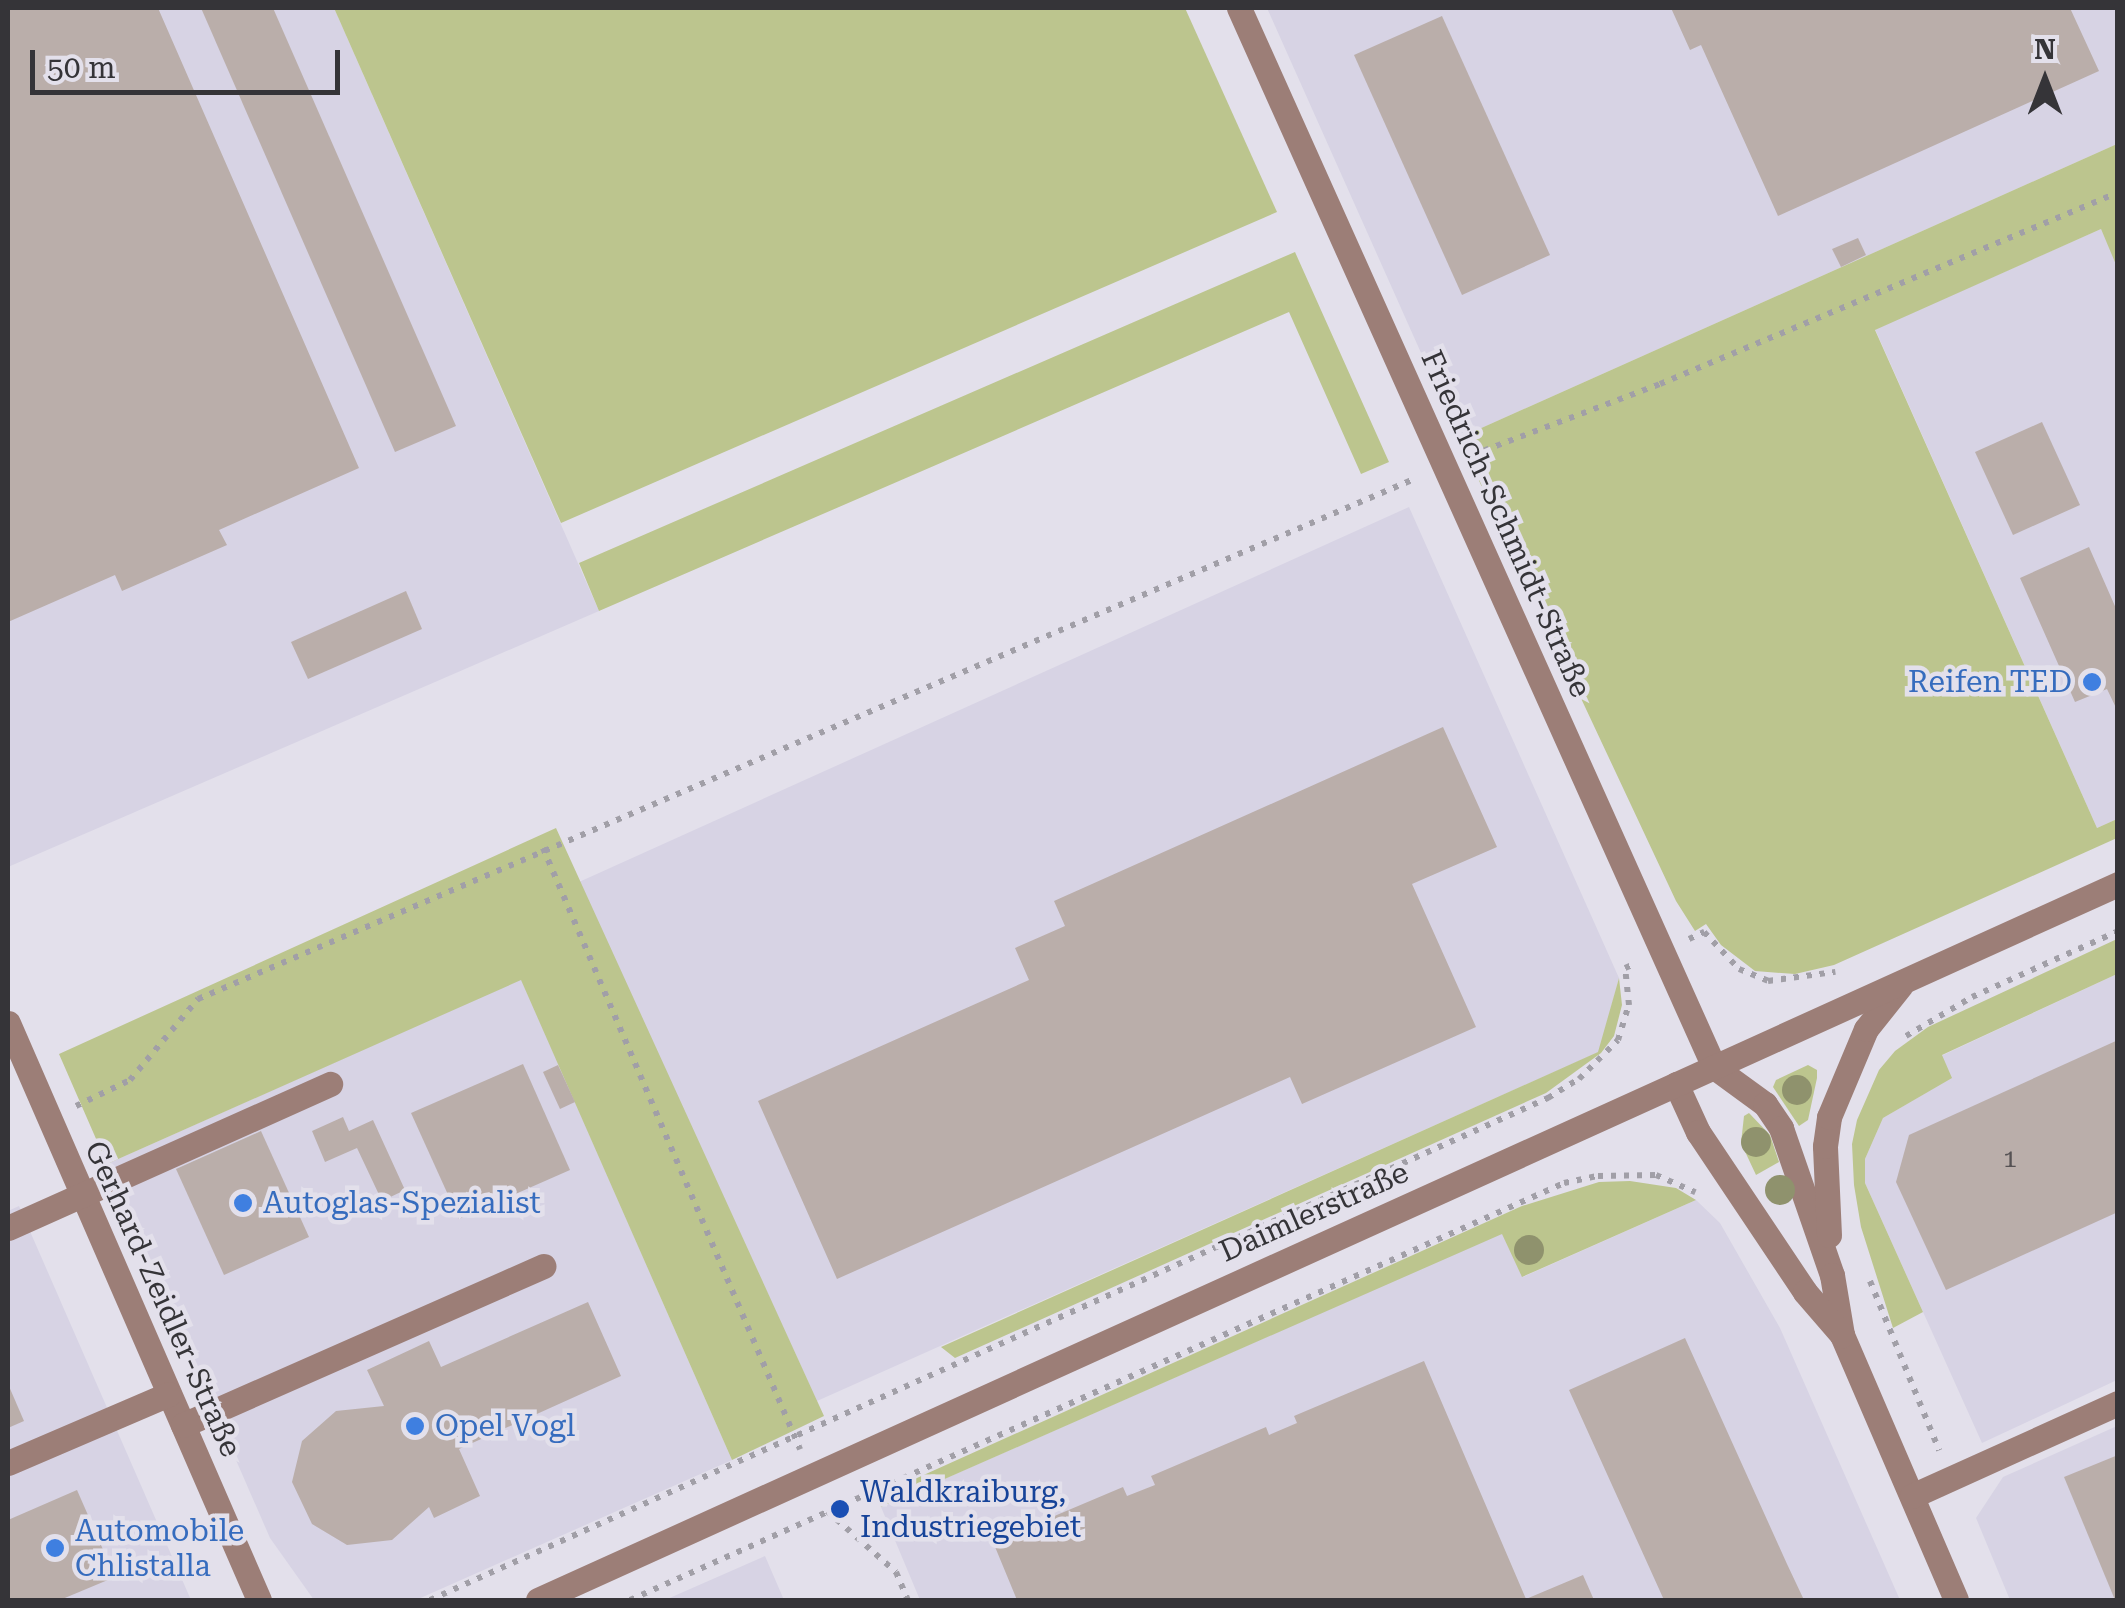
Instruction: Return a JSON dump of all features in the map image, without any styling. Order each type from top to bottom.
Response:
[{"type":"street","name":"Friedrich-Schmidt-Straße","points":[[1240,8],[1714,1067]]},
{"type":"street","name":"Daimlerstraße","points":[[538,1600],[2118,884]]},
{"type":"street","points":[[1906,980],[1866,1030],[1829,1117],[1825,1182],[1832,1274],[1842,1335],[1956,1600]]},
{"type":"street","name":"Gerhard-Zeidler-Straße","points":[[8,1023],[260,1600]]},
{"type":"street","points":[[1714,1067],[1765,1104],[1781,1128],[1832,1274]]},
{"type":"street","points":[[8,1228],[330,1084]]},
{"type":"street","points":[[1676,1084],[1708,1147],[1805,1292],[1842,1335]]},
{"type":"street","points":[[183,1425],[544,1266]]},
{"type":"street","points":[[8,1464],[169,1394]]},
{"type":"street","points":[[1912,1496],[2118,1403]]},
{"type":"path","points":[[49,1119],[130,1080],[198,999],[543,848],[1444,466],[1660,384],[2118,192]]},
{"type":"path","points":[[543,848],[828,1512],[896,1572],[908,1600]]},
{"type":"path","points":[[1902,1039],[1972,997],[2118,931]]},
{"type":"path","points":[[1704,932],[1716,950],[1752,976],[1796,980],[1838,972]]},
{"type":"path","points":[[430,1600],[1548,1098],[1579,1079],[1618,1040],[1628,1005],[1625,968]]},
{"type":"path","points":[[630,1600],[1564,1183],[1598,1176],[1656,1176],[1697,1193]]},
{"type":"path","points":[[1864,1263],[1952,1478]]},
{"type":"shaded area","points":[[8,8],[334,8],[599,611],[8,867]]},
{"type":"shaded area","points":[[1267,8],[2117,8],[2117,144],[1459,438]]},
{"type":"shaded area","points":[[2101,229],[2118,267],[2117,819],[2097,828],[1875,329]]},
{"type":"shaded area","points":[[1409,507],[1619,978],[1599,1052],[817,1401],[579,882]]},
{"type":"shaded area","points":[[2117,974],[2117,1380],[1982,1443],[1865,1183],[1865,1159],[1883,1118],[1951,1078],[1941,1056]]},
{"type":"shaded area","points":[[521,979],[732,1460],[416,1600],[314,1600],[270,1538],[107,1164]]},
{"type":"shaded area","points":[[1696,1200],[1720,1223],[1780,1328],[1900,1600],[920,1600],[881,1507],[1502,1233],[1523,1277]]},
{"type":"shaded area","points":[[19,1206],[191,1600],[8,1600],[8,1211]]},
{"type":"shaded area","points":[[2117,1426],[2117,1600],[2010,1600],[1976,1518],[2003,1477]]},
{"type":"shaded area","points":[[765,1556],[784,1600],[665,1600],[706,1582]]},
{"type":"green space","points":[[334,8],[1185,8],[1277,212],[561,523]]},
{"type":"green space","points":[[2117,144],[2117,267],[2101,229],[1875,330],[2097,828],[2117,819],[2117,838],[1834,965],[1795,974],[1755,971],[1721,945],[1706,924],[1695,931],[1676,901],[1459,438]]},
{"type":"green space","points":[[1295,252],[1389,462],[1361,474],[1289,312],[599,611],[579,563]]},
{"type":"green space","points":[[556,828],[824,1416],[732,1460],[521,980],[107,1164],[59,1054]]},
{"type":"green space","points":[[2117,939],[2117,974],[1942,1055],[1952,1078],[1883,1118],[1865,1159],[1865,1183],[1923,1312],[1893,1328],[1861,1227],[1854,1185],[1852,1144],[1857,1120],[1879,1070],[1895,1051],[1928,1027]]},
{"type":"green space","points":[[1619,978],[1622,1005],[1614,1036],[1601,1053],[1546,1093],[955,1358],[941,1347],[1598,1052]]},
{"type":"green space","points":[[1808,1065],[1817,1070],[1817,1078],[1808,1120],[1799,1126],[1773,1087],[1776,1080]]},
{"type":"green space","points":[[1749,1113],[1770,1135],[1779,1162],[1756,1175],[1741,1143],[1744,1116]]},
{"type":"green space","points":[[1630,1181],[1676,1188],[1696,1200],[1522,1277],[1502,1234],[881,1507],[877,1496],[1522,1206],[1599,1182]]},
{"type":"building","points":[[8,8],[158,8],[359,468],[219,530],[227,545],[122,591],[115,575],[8,622]]},
{"type":"building","points":[[201,8],[273,8],[456,426],[395,452]]},
{"type":"building","points":[[1671,8],[2070,8],[2099,71],[1778,216],[1701,45],[1690,50]]},
{"type":"building","points":[[1442,16],[1550,255],[1462,295],[1354,55]]},
{"type":"building","points":[[1858,238],[1866,255],[1841,267],[1832,249]]},
{"type":"building","points":[[2042,422],[2080,505],[2013,535],[1975,452]]},
{"type":"building","points":[[2089,547],[2118,613],[2118,712],[2107,689],[2075,702],[2020,578]]},
{"type":"building","points":[[406,591],[422,629],[308,679],[291,642]]},
{"type":"building","points":[[1443,727],[1497,847],[1412,884],[1476,1027],[1302,1104],[1290,1077],[837,1279],[758,1101],[1029,980],[1015,948],[1065,926],[1054,901]]},
{"type":"building","points":[[2118,1040],[2118,1212],[1946,1290],[1896,1182],[1909,1135]]},
{"type":"building","points":[[523,1064],[570,1170],[459,1219],[411,1113]]},
{"type":"building","points":[[558,1065],[575,1102],[560,1109],[543,1072]]},
{"type":"building","points":[[343,1117],[349,1131],[373,1120],[405,1190],[382,1201],[357,1148],[325,1162],[312,1131]]},
{"type":"building","name":"Autoglas-Spezialist","points":[[261,1131],[309,1237],[224,1275],[176,1169]]},
{"type":"building","name":"Opel Vogl","points":[[588,1302],[621,1376],[459,1449],[480,1496],[434,1518],[429,1507],[392,1540],[347,1545],[312,1524],[292,1482],[302,1441],[336,1411],[384,1406],[367,1370],[429,1341],[441,1367]]},
{"type":"building","points":[[1685,1338],[1804,1600],[1664,1600],[1569,1390]]},
{"type":"building","points":[[1424,1361],[1526,1599],[1583,1575],[1594,1600],[1017,1600],[993,1542],[1123,1487],[1127,1496],[1155,1485],[1151,1476],[1266,1427],[1269,1435],[1297,1423],[1294,1416]]},
{"type":"building","points":[[8,1384],[24,1421],[8,1428]]},
{"type":"building","points":[[2118,1455],[2118,1600],[2115,1600],[2064,1477]]},
{"type":"building","name":"Automobile Chlistalla","points":[[77,1490],[115,1577],[60,1600],[8,1600],[8,1520]]},
{"type":"place","name":"Reifen TED","points":[[2092,682]]},
{"type":"place","name":"Autoglas-Spezialist","points":[[243,1203]]},
{"type":"place","name":"Opel Vogl","points":[[415,1426]]},
{"type":"place","name":"Waldkraiburg, Industriegebiet","points":[[840,1509]]},
{"type":"place","name":"Automobile Chlistalla","points":[[55,1548]]}]
